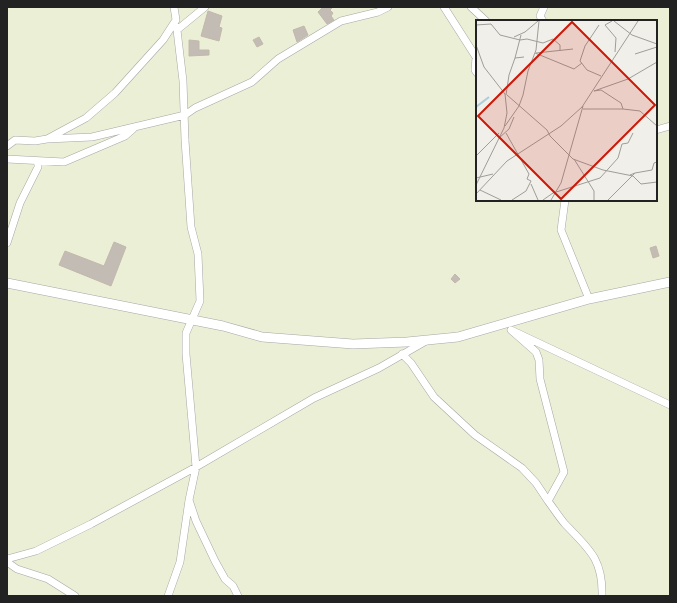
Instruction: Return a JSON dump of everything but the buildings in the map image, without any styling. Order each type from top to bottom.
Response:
[{"type":"street","points":[[168,596],[180,562],[189,500],[196,467],[186,354],[186,333],[200,301],[198,254],[191,227],[184,140],[184,115],[174,7]]},
{"type":"street","points":[[177,30],[205,7]]},
{"type":"street","points":[[7,140],[35,141],[92,136],[134,128],[184,115],[206,103],[239,90],[252,82],[278,60],[341,21],[378,12],[388,7]]},
{"type":"street","points":[[444,7],[476,57],[476,72]]},
{"type":"street","points":[[471,7],[485,20]]},
{"type":"street","points":[[542,20],[540,16],[544,7]]},
{"type":"street","points":[[47,139],[86,118],[115,93],[163,40],[176,20]]},
{"type":"street","points":[[657,130],[670,126]]},
{"type":"street","points":[[7,159],[64,162],[125,136],[134,128]]},
{"type":"street","points":[[7,146],[15,140]]},
{"type":"street","points":[[7,243],[20,203],[38,167],[38,161]]},
{"type":"street","points":[[565,201],[560,230],[589,299]]},
{"type":"street","points":[[7,283],[192,319],[262,337],[353,344],[458,337],[589,299],[670,282]]},
{"type":"street","points":[[502,325],[670,405]]},
{"type":"street","points":[[511,330],[536,352],[540,379],[564,472],[548,501]]},
{"type":"street","points":[[7,560],[36,551],[54,543],[196,467],[314,398],[379,368],[427,340]]},
{"type":"street","points":[[402,354],[411,363],[434,396],[475,434],[522,468],[536,483],[564,522],[588,546],[600,569],[602,596]]},
{"type":"street","points":[[189,500],[196,521],[215,560],[225,579],[233,586],[238,596]]},
{"type":"street","points":[[7,560],[17,568],[48,579],[75,596]]},
{"type":"green space","points":[[7,7],[670,7],[670,596],[7,596]]}]
